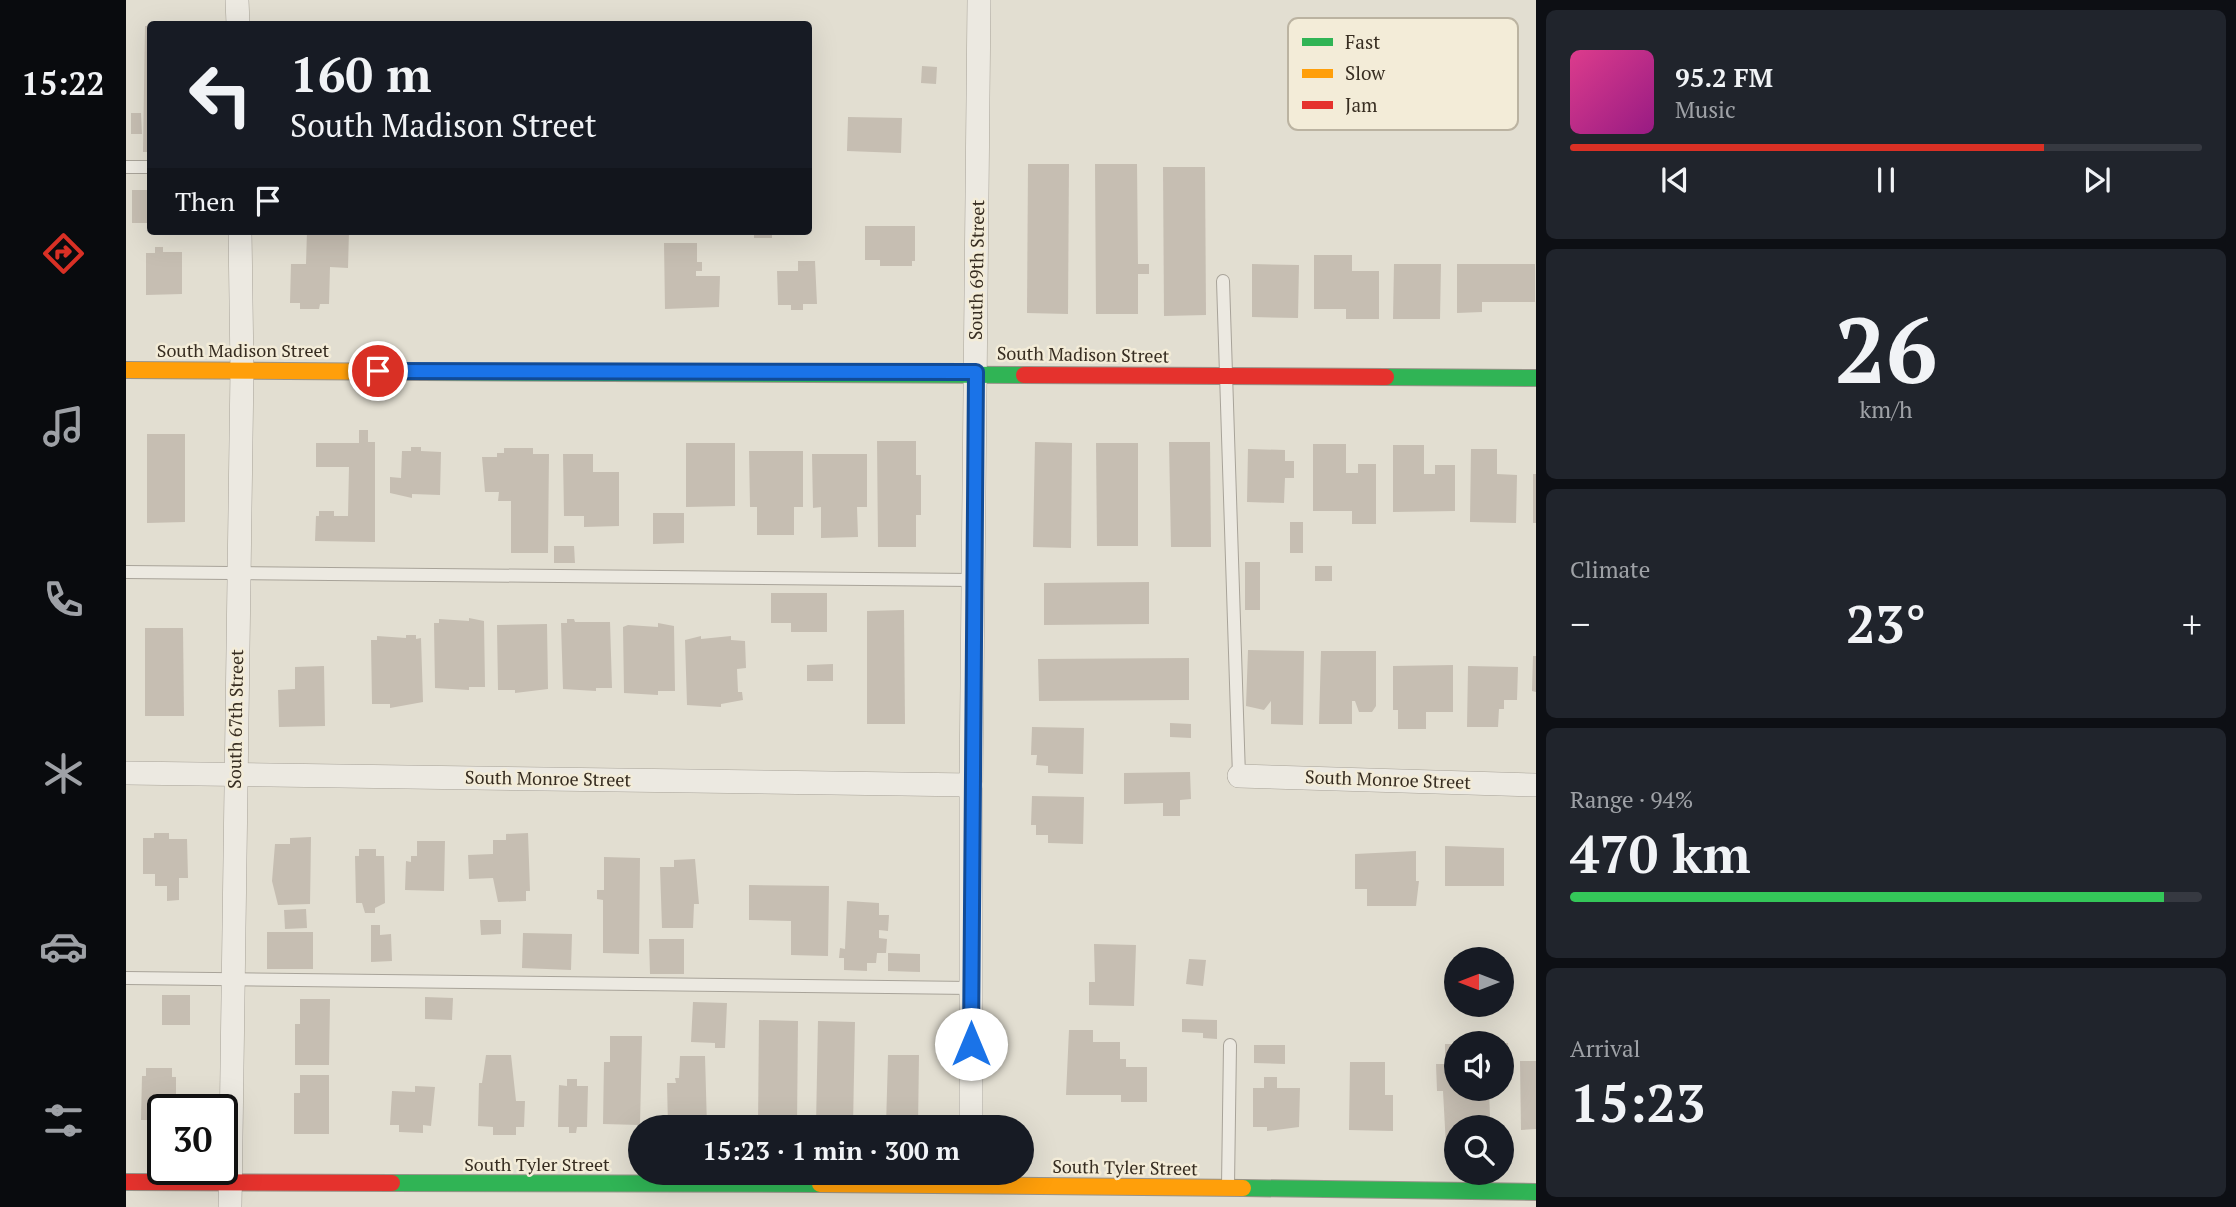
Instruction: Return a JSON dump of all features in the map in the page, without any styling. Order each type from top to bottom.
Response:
[{"type":"street","points":[[237,0],[238,21]]},
{"type":"street","name":"South 69th Street","points":[[971,1115],[971,785],[979,0]]},
{"type":"street","name":"South 67th Street","points":[[230,1196],[242,370],[240,235]]},
{"type":"street","name":"South Madison Street","points":[[126,369],[976,372],[1224,377],[1536,378]]},
{"type":"street","name":"South Monroe Street","points":[[126,774],[971,785]]},
{"type":"street","name":"South Monroe Street","points":[[1239,776],[1536,785]]},
{"type":"street","name":"South Tyler Street","points":[[126,1182],[230,1196],[970,1188],[1536,1192]]},
{"type":"lane","points":[[126,167],[147,167]]},
{"type":"lane","points":[[1223,281],[1224,377],[1239,776]]},
{"type":"lane","points":[[126,572],[973,580]]},
{"type":"lane","points":[[126,978],[971,988]]},
{"type":"lane","points":[[1228,1189],[1230,1045]]},
{"type":"building","points":[[145,26],[147,26],[147,152],[143,152]]},
{"type":"building","points":[[922,66],[937,67],[936,84],[921,83]]},
{"type":"building","points":[[131,113],[141,113],[142,134],[131,134]]},
{"type":"building","points":[[848,117],[902,118],[901,153],[847,151]]},
{"type":"building","points":[[1028,164],[1069,164],[1068,314],[1027,313]]},
{"type":"building","points":[[1095,164],[1137,164],[1138,264],[1149,264],[1149,274],[1138,274],[1138,314],[1096,314]]},
{"type":"building","points":[[1163,167],[1205,167],[1206,315],[1164,316]]},
{"type":"building","points":[[132,190],[147,190],[147,223],[132,223]]},
{"type":"building","points":[[865,226],[915,226],[915,261],[912,261],[912,266],[880,266],[880,260],[865,260]]},
{"type":"building","points":[[307,235],[349,235],[348,268],[330,267],[329,304],[320,304],[319,309],[300,309],[300,303],[290,303],[291,264],[306,264]]},
{"type":"building","points":[[754,235],[772,235],[772,238],[754,238]]},
{"type":"building","points":[[664,243],[697,243],[697,262],[702,262],[702,271],[696,271],[696,276],[720,276],[719,307],[665,309]]},
{"type":"building","points":[[155,247],[163,247],[163,252],[182,252],[182,294],[146,295],[146,253],[155,253]]},
{"type":"building","points":[[1314,255],[1352,255],[1352,271],[1379,271],[1379,319],[1346,319],[1346,309],[1314,309]]},
{"type":"building","points":[[798,261],[815,261],[817,304],[803,304],[803,310],[791,310],[791,305],[778,305],[777,271],[798,271]]},
{"type":"building","points":[[1252,264],[1299,265],[1298,318],[1252,317]]},
{"type":"building","points":[[1394,264],[1441,264],[1440,319],[1393,319]]},
{"type":"building","points":[[1457,264],[1535,264],[1535,302],[1482,302],[1482,312],[1457,313]]},
{"type":"building","points":[[359,430],[368,430],[368,442],[375,442],[375,542],[315,541],[316,516],[319,516],[319,511],[334,511],[334,516],[348,516],[349,467],[316,467],[316,443],[359,443]]},
{"type":"building","points":[[147,434],[185,434],[185,522],[147,523]]},
{"type":"building","points":[[877,441],[916,441],[916,475],[921,475],[921,515],[916,515],[916,547],[878,547]]},
{"type":"building","points":[[1035,442],[1072,443],[1071,548],[1033,547]]},
{"type":"building","points":[[1169,442],[1210,442],[1211,547],[1171,547]]},
{"type":"building","points":[[686,443],[735,443],[735,506],[686,507]]},
{"type":"building","points":[[1096,443],[1138,443],[1138,546],[1097,546]]},
{"type":"building","points":[[1313,444],[1346,444],[1346,473],[1358,473],[1358,464],[1376,464],[1376,524],[1352,524],[1352,511],[1313,511]]},
{"type":"building","points":[[1393,445],[1424,445],[1424,474],[1435,474],[1435,465],[1455,465],[1455,511],[1393,512]]},
{"type":"building","points":[[411,447],[421,447],[421,451],[441,452],[440,495],[412,494],[412,498],[390,493],[390,477],[401,478],[402,451],[411,451]]},
{"type":"building","points":[[504,448],[533,448],[533,454],[549,454],[548,553],[511,553],[511,501],[498,501],[499,492],[485,492],[482,457],[497,457],[497,453],[504,453]]},
{"type":"building","points":[[1248,449],[1285,450],[1285,461],[1294,461],[1294,478],[1285,478],[1284,503],[1247,502]]},
{"type":"building","points":[[1471,449],[1497,449],[1497,474],[1517,475],[1516,523],[1470,522]]},
{"type":"building","points":[[749,451],[803,451],[803,507],[794,507],[794,535],[757,535],[757,507],[750,507]]},
{"type":"building","points":[[563,454],[593,454],[593,472],[619,472],[619,526],[584,527],[584,516],[564,516]]},
{"type":"building","points":[[812,454],[867,454],[867,507],[857,507],[858,537],[821,538],[821,507],[813,508]]},
{"type":"building","points":[[1533,474],[1536,474],[1536,523],[1533,523]]},
{"type":"building","points":[[653,513],[684,513],[684,543],[653,544]]},
{"type":"building","points":[[1290,522],[1303,522],[1303,553],[1290,553]]},
{"type":"building","points":[[554,546],[574,546],[575,563],[554,563]]},
{"type":"building","points":[[1245,562],[1260,562],[1260,610],[1245,610]]},
{"type":"building","points":[[1315,566],[1332,566],[1332,581],[1315,581]]},
{"type":"building","points":[[1149,582],[1149,624],[1044,625],[1044,583]]},
{"type":"building","points":[[771,593],[827,593],[827,632],[791,632],[791,623],[771,623]]},
{"type":"building","points":[[904,610],[905,724],[867,724],[867,611]]},
{"type":"building","points":[[469,618],[484,621],[485,687],[469,687],[469,690],[435,688],[434,623],[439,623],[439,619],[469,621]]},
{"type":"building","points":[[567,619],[574,619],[575,622],[610,622],[612,688],[596,688],[596,691],[563,689],[561,623],[567,623]]},
{"type":"building","points":[[658,623],[674,626],[675,691],[658,691],[658,695],[624,693],[623,627],[658,627]]},
{"type":"building","points":[[547,624],[548,689],[515,693],[515,690],[498,690],[497,625]]},
{"type":"building","points":[[145,628],[183,628],[184,716],[145,716]]},
{"type":"building","points":[[406,635],[421,638],[423,702],[390,708],[390,704],[372,704],[371,640],[377,640],[377,636],[406,638]]},
{"type":"building","points":[[701,636],[701,639],[731,636],[731,640],[745,641],[746,668],[737,669],[738,692],[742,692],[743,700],[721,704],[721,707],[687,705],[685,640]]},
{"type":"building","points":[[1248,650],[1304,651],[1303,725],[1271,724],[1271,701],[1264,710],[1246,706]]},
{"type":"building","points":[[1321,651],[1376,651],[1376,706],[1372,712],[1359,712],[1355,701],[1352,701],[1352,724],[1319,724]]},
{"type":"building","points":[[1533,656],[1536,656],[1536,692],[1532,691]]},
{"type":"building","points":[[1189,658],[1189,700],[1039,701],[1038,659]]},
{"type":"building","points":[[833,664],[833,681],[807,681],[807,665]]},
{"type":"building","points":[[1453,665],[1453,712],[1426,712],[1426,729],[1398,729],[1398,710],[1393,710],[1393,666]]},
{"type":"building","points":[[324,666],[325,726],[279,727],[278,690],[295,689],[295,667]]},
{"type":"building","points":[[1468,666],[1518,667],[1517,700],[1504,700],[1504,709],[1499,709],[1498,727],[1467,727]]},
{"type":"building","points":[[1170,723],[1191,724],[1191,738],[1170,737]]},
{"type":"building","points":[[1032,727],[1084,728],[1083,774],[1048,773],[1048,766],[1036,765],[1037,755],[1031,755]]},
{"type":"building","points":[[1190,772],[1191,799],[1180,800],[1180,816],[1163,816],[1163,803],[1124,804],[1124,773]]},
{"type":"building","points":[[1032,796],[1084,797],[1083,844],[1048,843],[1048,835],[1036,835],[1036,825],[1031,825]]},
{"type":"building","points":[[154,833],[169,833],[169,839],[187,839],[188,878],[179,878],[179,900],[167,901],[167,886],[155,886],[155,874],[143,874],[143,838],[154,838]]},
{"type":"building","points":[[528,833],[530,891],[526,891],[526,901],[498,902],[493,878],[469,879],[468,855],[493,854],[493,840],[506,840],[506,834]]},
{"type":"building","points":[[311,837],[310,904],[278,905],[272,881],[275,844],[290,844],[290,838]]},
{"type":"building","points":[[417,841],[445,841],[444,891],[405,890],[406,861],[411,862],[411,856],[417,856]]},
{"type":"building","points":[[1445,846],[1504,848],[1504,886],[1445,886]]},
{"type":"building","points":[[359,849],[376,849],[376,856],[384,856],[385,903],[375,908],[375,913],[365,913],[362,903],[356,903],[355,856],[359,856]]},
{"type":"building","points":[[1416,851],[1416,881],[1419,881],[1416,906],[1367,906],[1367,889],[1355,889],[1355,854]]},
{"type":"building","points":[[604,857],[640,858],[639,954],[603,953],[603,900],[597,899],[597,890],[604,890]]},
{"type":"building","points":[[695,859],[699,904],[694,904],[693,928],[662,928],[660,867],[674,867],[674,860]]},
{"type":"building","points":[[749,885],[829,886],[828,956],[791,955],[791,921],[749,920]]},
{"type":"building","points":[[847,901],[879,903],[879,915],[889,915],[888,931],[879,930],[879,938],[887,939],[886,953],[877,953],[876,963],[867,963],[867,971],[844,970],[844,958],[839,958],[840,948],[845,949]]},
{"type":"building","points":[[306,909],[307,928],[285,929],[284,910]]},
{"type":"building","points":[[480,920],[501,920],[501,934],[481,935]]},
{"type":"building","points":[[371,925],[380,925],[380,935],[391,934],[392,961],[371,962]]},
{"type":"building","points":[[267,932],[313,932],[313,969],[267,969]]},
{"type":"building","points":[[523,933],[572,934],[571,970],[522,968]]},
{"type":"building","points":[[649,939],[684,939],[684,974],[650,974]]},
{"type":"building","points":[[1094,944],[1136,945],[1134,1006],[1089,1005],[1089,982],[1095,982]]},
{"type":"building","points":[[888,953],[920,954],[920,972],[888,971]]},
{"type":"building","points":[[1189,959],[1206,960],[1203,986],[1186,984]]},
{"type":"building","points":[[162,995],[190,995],[190,1025],[162,1025]]},
{"type":"building","points":[[425,997],[453,998],[452,1020],[425,1019]]},
{"type":"building","points":[[300,999],[330,999],[329,1065],[295,1065],[295,1024],[300,1024]]},
{"type":"building","points":[[693,1002],[727,1003],[725,1048],[715,1048],[715,1043],[691,1042]]},
{"type":"building","points":[[1182,1019],[1217,1020],[1217,1039],[1203,1038],[1203,1033],[1182,1032]]},
{"type":"building","points":[[759,1020],[798,1021],[797,1115],[758,1115]]},
{"type":"building","points":[[818,1021],[855,1022],[853,1115],[816,1115]]},
{"type":"building","points":[[1069,1030],[1093,1030],[1093,1042],[1120,1042],[1120,1059],[1126,1059],[1126,1067],[1147,1067],[1147,1102],[1121,1102],[1121,1095],[1066,1095]]},
{"type":"building","points":[[610,1036],[642,1036],[640,1115],[628,1115],[628,1125],[603,1124],[604,1062],[610,1062]]},
{"type":"building","points":[[1254,1045],[1285,1045],[1285,1064],[1254,1063]]},
{"type":"building","points":[[486,1055],[511,1055],[516,1101],[525,1101],[524,1127],[516,1127],[516,1135],[493,1135],[493,1127],[478,1126],[479,1083],[482,1083]]},
{"type":"building","points":[[888,1055],[919,1055],[918,1115],[886,1115]]},
{"type":"building","points":[[680,1056],[705,1056],[707,1115],[668,1115],[667,1083],[676,1083],[675,1078],[679,1078]]},
{"type":"building","points":[[1520,1061],[1536,1061],[1536,1129],[1521,1130]]},
{"type":"building","points":[[1350,1062],[1385,1062],[1385,1095],[1393,1095],[1393,1131],[1349,1130]]},
{"type":"building","points":[[1436,1064],[1444,1064],[1444,1101],[1489,1101],[1490,1115],[1444,1115],[1443,1091],[1437,1091]]},
{"type":"building","points":[[146,1068],[172,1068],[172,1077],[176,1077],[176,1094],[147,1094],[147,1120],[141,1120],[142,1076],[146,1076]]},
{"type":"building","points":[[300,1075],[329,1075],[329,1134],[294,1134],[294,1093],[300,1093]]},
{"type":"building","points":[[1264,1077],[1277,1077],[1277,1088],[1300,1088],[1299,1127],[1267,1131],[1267,1127],[1253,1127],[1253,1088],[1264,1088]]},
{"type":"building","points":[[567,1079],[577,1079],[577,1086],[588,1086],[587,1127],[577,1127],[576,1133],[569,1133],[569,1127],[558,1127],[559,1085],[567,1086]]},
{"type":"building","points":[[415,1086],[435,1087],[431,1126],[423,1125],[423,1133],[399,1132],[399,1125],[390,1125],[392,1091],[415,1092]]},
{"type":"traffic: fast","points":[[424,372],[1024,375]]},
{"type":"traffic: fast","points":[[1386,377],[1536,378]]},
{"type":"traffic: fast","points":[[392,1183],[628,1184]]},
{"type":"traffic: fast","points":[[1243,1188],[1536,1192]]},
{"type":"traffic: slow","points":[[126,370],[424,372]]},
{"type":"traffic: slow","points":[[926,1185],[1243,1188]]},
{"type":"traffic: jam","points":[[1024,375],[1386,377]]},
{"type":"traffic: jam","points":[[126,1182],[392,1183]]},
{"type":"route","points":[[378,371],[976,372],[971,1044]]}]
